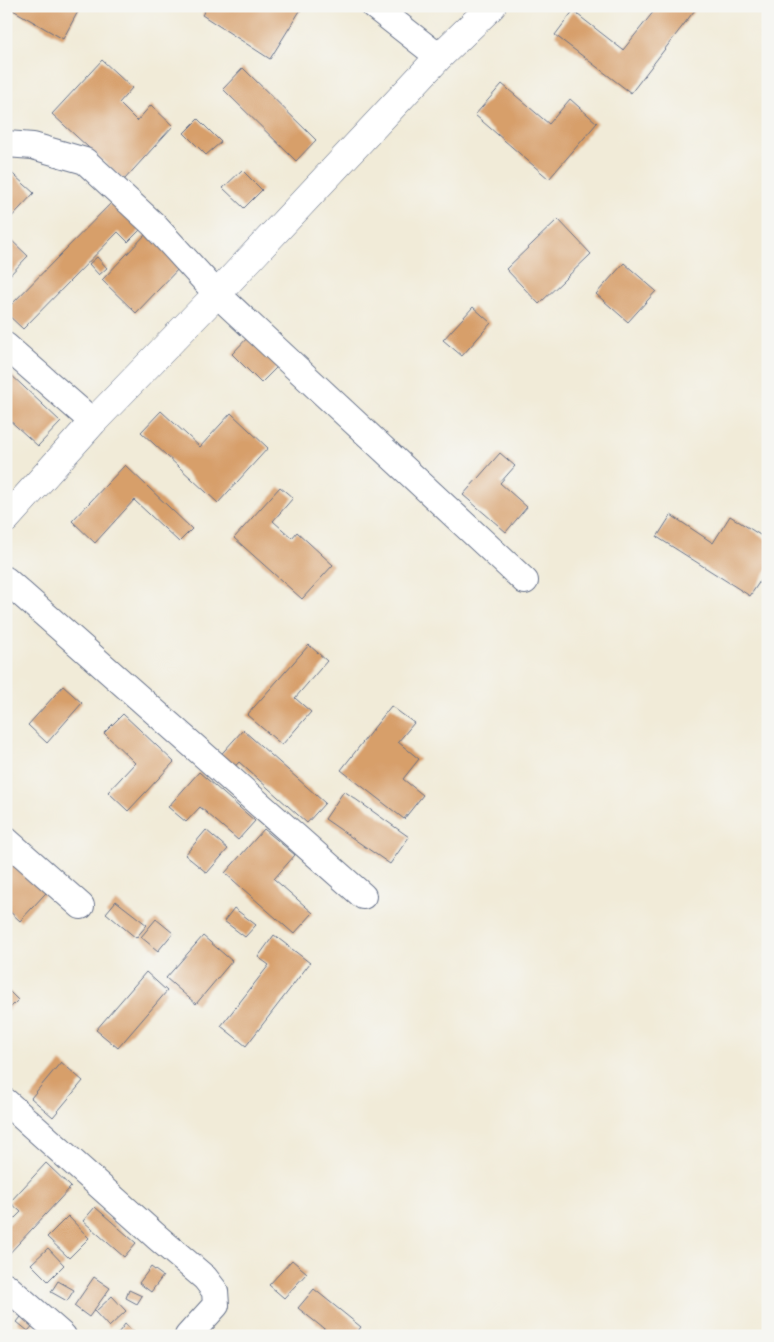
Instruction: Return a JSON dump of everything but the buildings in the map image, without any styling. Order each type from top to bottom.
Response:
[{"type":"street","points":[[374,6],[439,57]]},
{"type":"street","points":[[6,520],[92,422],[217,294],[439,57],[492,6]]},
{"type":"street","points":[[6,144],[32,146],[85,161],[152,224],[217,294],[525,581]]},
{"type":"street","points":[[6,346],[92,422]]},
{"type":"street","points":[[6,580],[363,896]]},
{"type":"street","points":[[6,840],[81,906]]},
{"type":"street","points":[[6,1102],[204,1278],[215,1291],[216,1305],[188,1336]]},
{"type":"street","points":[[6,1286],[63,1336]]}]
